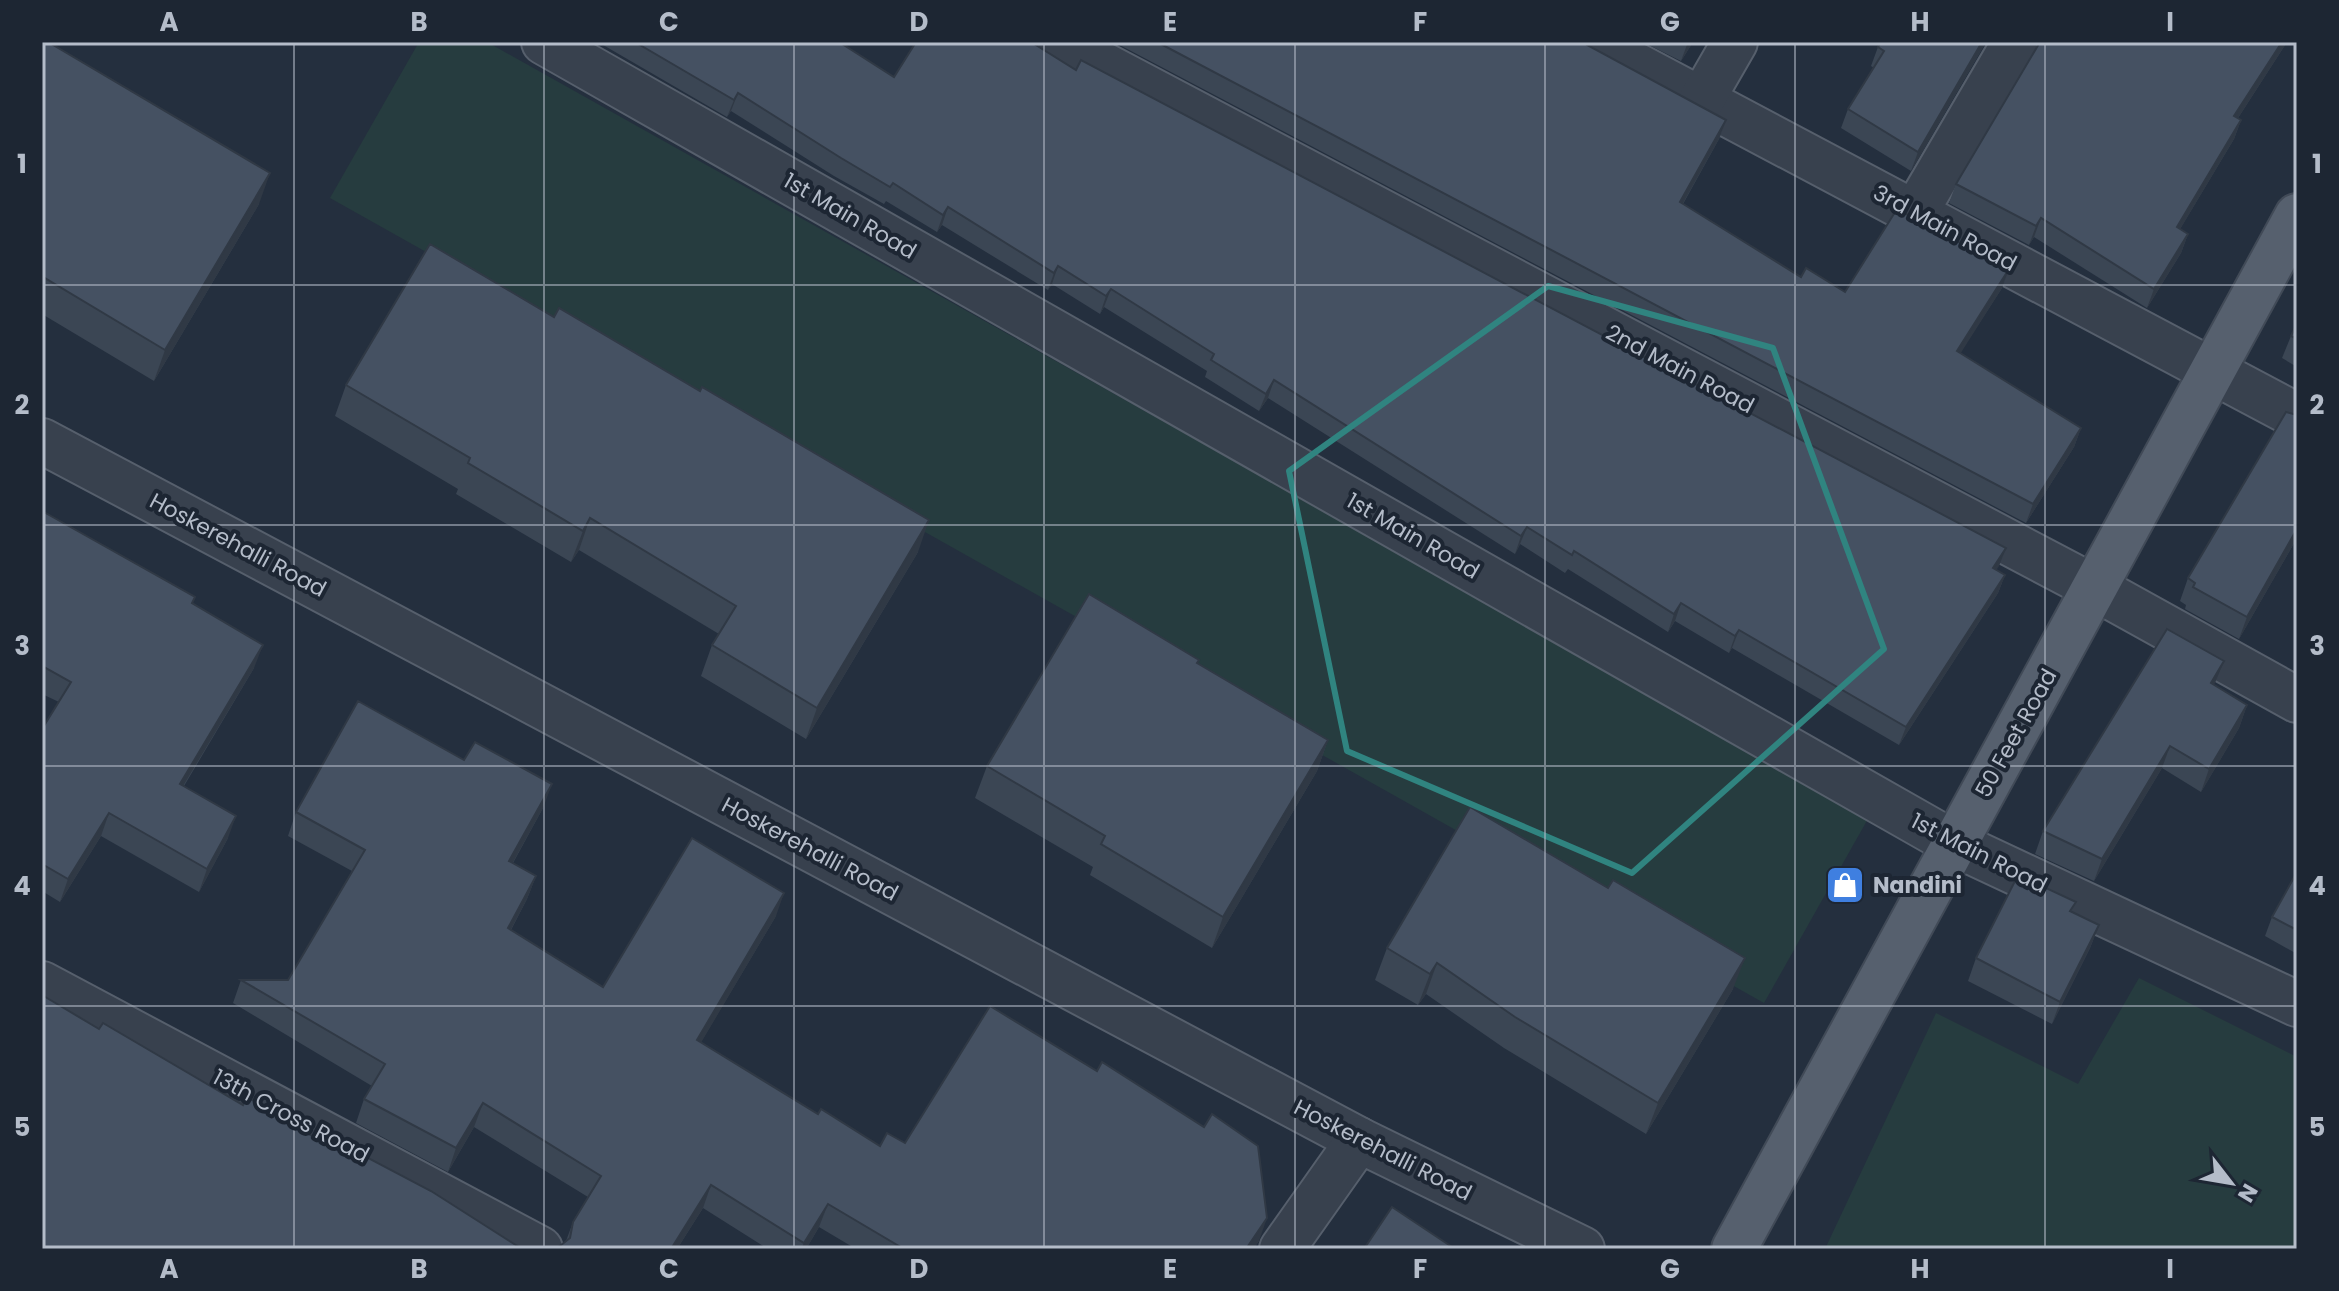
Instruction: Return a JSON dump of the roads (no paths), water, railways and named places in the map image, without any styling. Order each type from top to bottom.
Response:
[{"type":"main road","name":"50 Feet Road","points":[[1734,1249],[2297,216]]},
{"type":"street","name":"1st Main Road","points":[[544,42],[1955,844],[2297,1004]]},
{"type":"street","name":"2nd Main Road","points":[[1060,42],[2095,588],[2297,700]]},
{"type":"street","name":"3rd Main Road","points":[[1592,42],[1916,211],[2297,416]]},
{"type":"street","points":[[1701,101],[1735,42]]},
{"type":"street","points":[[1916,211],[2015,42]]},
{"type":"street","name":"Hoskerehalli Road","points":[[42,441],[1359,1140],[1582,1249]]},
{"type":"street","name":"13th Cross Road","points":[[42,984],[540,1249]]},
{"type":"street","points":[[1282,1249],[1359,1140]]},
{"type":"place","name":"Nandini","points":[[1845,885]]}]
